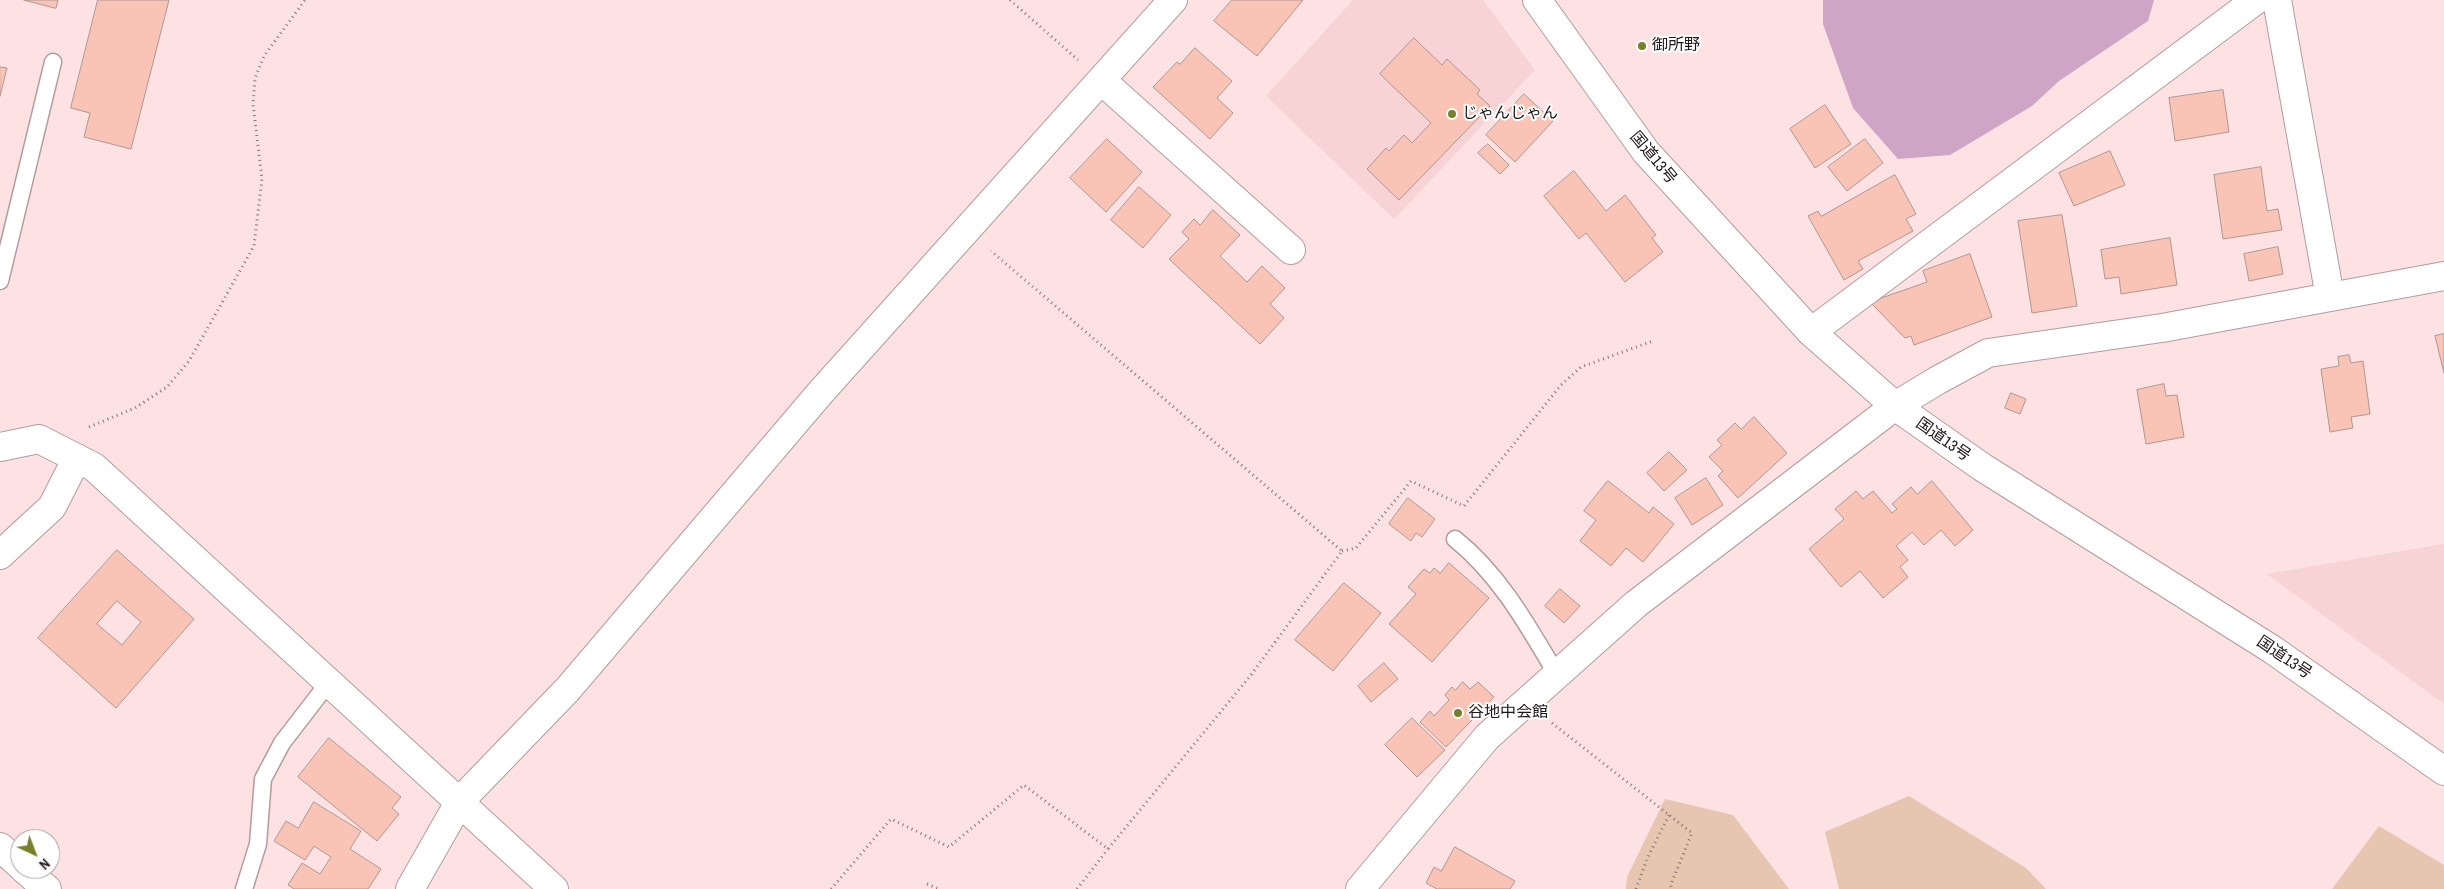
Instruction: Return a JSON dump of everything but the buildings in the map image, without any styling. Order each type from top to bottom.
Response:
[{"type":"main road","points":[[410,889],[460,801],[568,689],[821,392],[1172,0]]},
{"type":"main road","name":"国道13号","points":[[1537,0],[1646,152],[1812,332],[1896,406],[1982,467],[2273,650],[2444,772]]},
{"type":"main road","points":[[1812,332],[2256,0]]},
{"type":"main road","points":[[2277,0],[2330,297]]},
{"type":"main road","points":[[1101,80],[1291,250]]},
{"type":"main road","points":[[1365,886],[1487,737],[1636,604],[1896,406],[1938,380],[1988,353],[2162,328],[2444,276]]},
{"type":"main road","points":[[0,447],[39,438],[94,467],[554,889]]},
{"type":"main road","points":[[0,555],[52,507],[76,458]]},
{"type":"main road","points":[[0,847],[10,856]]},
{"type":"main road","points":[[36,879],[47,889]]},
{"type":"lane","points":[[0,281],[53,62]]},
{"type":"lane","points":[[1455,539],[1500,585],[1524,619],[1556,675]]},
{"type":"lane","points":[[244,889],[258,844],[263,778],[282,743],[329,682]]},
{"type":"path","points":[[39,438],[74,432],[135,408],[167,387],[188,361],[254,246],[262,179],[253,104],[255,78],[264,56],[305,0]]},
{"type":"path","points":[[1010,0],[1101,80]]},
{"type":"path","points":[[967,230],[1342,551]]},
{"type":"path","points":[[1077,889],[1251,675],[1342,551],[1356,548],[1410,481],[1464,506],[1561,385],[1581,367],[1653,341]]},
{"type":"path","points":[[1526,702],[1692,833],[1671,884],[1671,889]]},
{"type":"path","points":[[831,889],[891,818],[949,847],[1024,786],[1108,849]]},
{"type":"path","points":[[1636,889],[1647,859],[1669,815]]},
{"type":"path","points":[[928,884],[939,889]]},
{"type":"shaded area","points":[[1353,0],[1483,0],[1535,70],[1394,219],[1266,96]]},
{"type":"shaded area","points":[[1823,0],[2154,0],[2148,21],[2059,81],[2032,106],[1950,155],[1898,159],[1853,108],[1823,24]]},
{"type":"shaded area","points":[[2444,544],[2444,704],[2267,574]]},
{"type":"shaded area","points":[[1909,796],[2026,868],[2046,889],[1839,889],[1825,832]]},
{"type":"shaded area","points":[[1665,799],[1733,815],[1789,889],[1626,889],[1627,877]]},
{"type":"shaded area","points":[[2379,826],[2444,865],[2444,889],[2332,889]]},
{"type":"place","name":"御所野","points":[[1642,46]]},
{"type":"place","name":"じゃんじゃん","points":[[1452,114]]},
{"type":"place","name":"谷地中会館","points":[[1458,713]]}]
